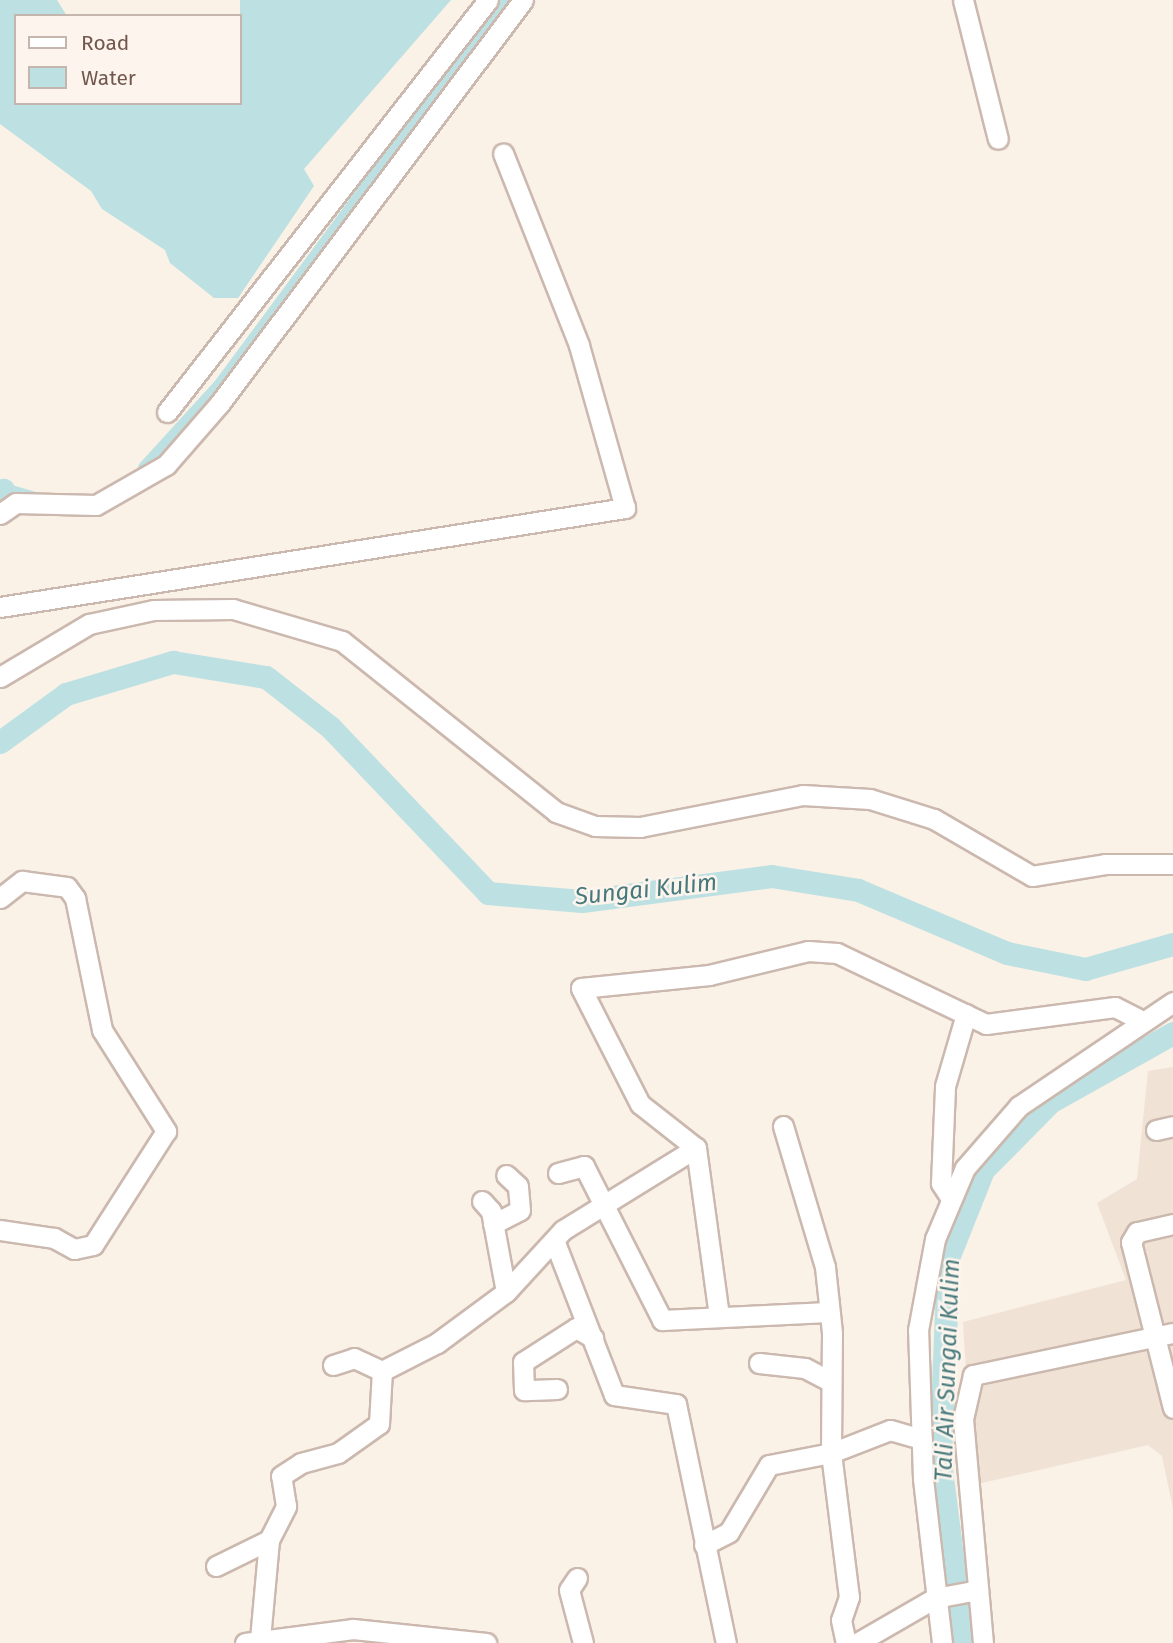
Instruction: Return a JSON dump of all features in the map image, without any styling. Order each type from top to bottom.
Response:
[{"type":"street","points":[[167,412],[488,0]]},
{"type":"street","points":[[0,514],[16,503],[96,505],[166,465],[190,442],[523,0]]},
{"type":"street","points":[[962,0],[998,139]]},
{"type":"street","points":[[0,607],[625,508],[579,345],[503,153]]},
{"type":"street","points":[[0,677],[89,624],[154,610],[233,609],[342,641],[556,812],[595,826],[640,827],[803,795],[870,799],[934,819],[1032,876],[1105,864],[1173,863]]},
{"type":"street","points":[[0,898],[22,881],[67,887],[75,898],[102,1030],[166,1131],[93,1245],[74,1249],[54,1238],[0,1230]]},
{"type":"street","points":[[719,1316],[696,1149],[640,1104],[581,988],[709,975],[808,951],[837,953],[986,1024],[1015,1024],[1115,1007],[1139,1019]]},
{"type":"street","points":[[942,1643],[922,1439],[918,1330],[926,1275],[950,1197],[973,1157],[1019,1107],[1105,1051],[1139,1019],[1173,1002]]},
{"type":"street","points":[[950,1197],[942,1184],[945,1086],[967,1014]]},
{"type":"street","points":[[783,1126],[825,1267],[831,1453],[849,1597],[841,1620],[846,1643]]},
{"type":"street","points":[[382,1371],[437,1343],[506,1292],[554,1240],[600,1203],[696,1149]]},
{"type":"street","points":[[558,1173],[584,1166],[600,1203],[662,1320],[828,1312]]},
{"type":"street","points":[[493,1223],[520,1210],[518,1186],[506,1175]]},
{"type":"street","points":[[482,1201],[493,1223],[506,1292]]},
{"type":"street","points":[[1173,1224],[1137,1233],[1131,1242],[1164,1335],[1173,1408]]},
{"type":"street","points":[[554,1240],[614,1395],[676,1404],[726,1643]]},
{"type":"street","points":[[556,1389],[524,1390],[523,1362],[576,1328],[593,1338]]},
{"type":"street","points":[[983,1643],[974,1591],[963,1419],[973,1375],[1164,1335]]},
{"type":"street","points":[[333,1365],[354,1358],[382,1371]]},
{"type":"street","points":[[760,1363],[804,1368],[828,1380]]},
{"type":"street","points":[[382,1371],[379,1424],[338,1453],[301,1463],[281,1476],[286,1506],[269,1540],[253,1641],[353,1629],[447,1634],[486,1643]]},
{"type":"street","points":[[704,1545],[729,1532],[769,1465],[831,1453],[890,1430],[922,1439]]},
{"type":"street","points":[[216,1566],[269,1540]]},
{"type":"street","points":[[577,1578],[569,1590],[583,1643]]},
{"type":"street","points":[[857,1643],[937,1598],[974,1591]]},
{"type":"shaded area","points":[[1173,1067],[1173,1509],[1162,1456],[1148,1445],[973,1485],[963,1322],[1126,1280],[1097,1203],[1137,1179],[1148,1071]]},
{"type":"water","points":[[0,0],[57,0],[66,14],[14,14],[14,105],[242,105],[240,0],[451,0],[304,169],[314,186],[238,298],[214,298],[170,263],[165,250],[102,209],[91,191],[0,124]]},
{"type":"waterway","points":[[145,468],[220,386],[506,0]]},
{"type":"waterway","points":[[0,489],[32,498]]},
{"type":"waterway","points":[[0,496],[3,490]]},
{"type":"waterway","name":"Sungai Kulim","points":[[0,742],[66,694],[173,662],[266,677],[330,727],[488,893],[582,901],[771,876],[858,890],[1007,953],[1085,969],[1173,944]]},
{"type":"waterway","name":"Tali Air Sungai Kulim","points":[[963,1643],[940,1461],[948,1258],[983,1170],[1050,1102],[1173,1033]]}]
